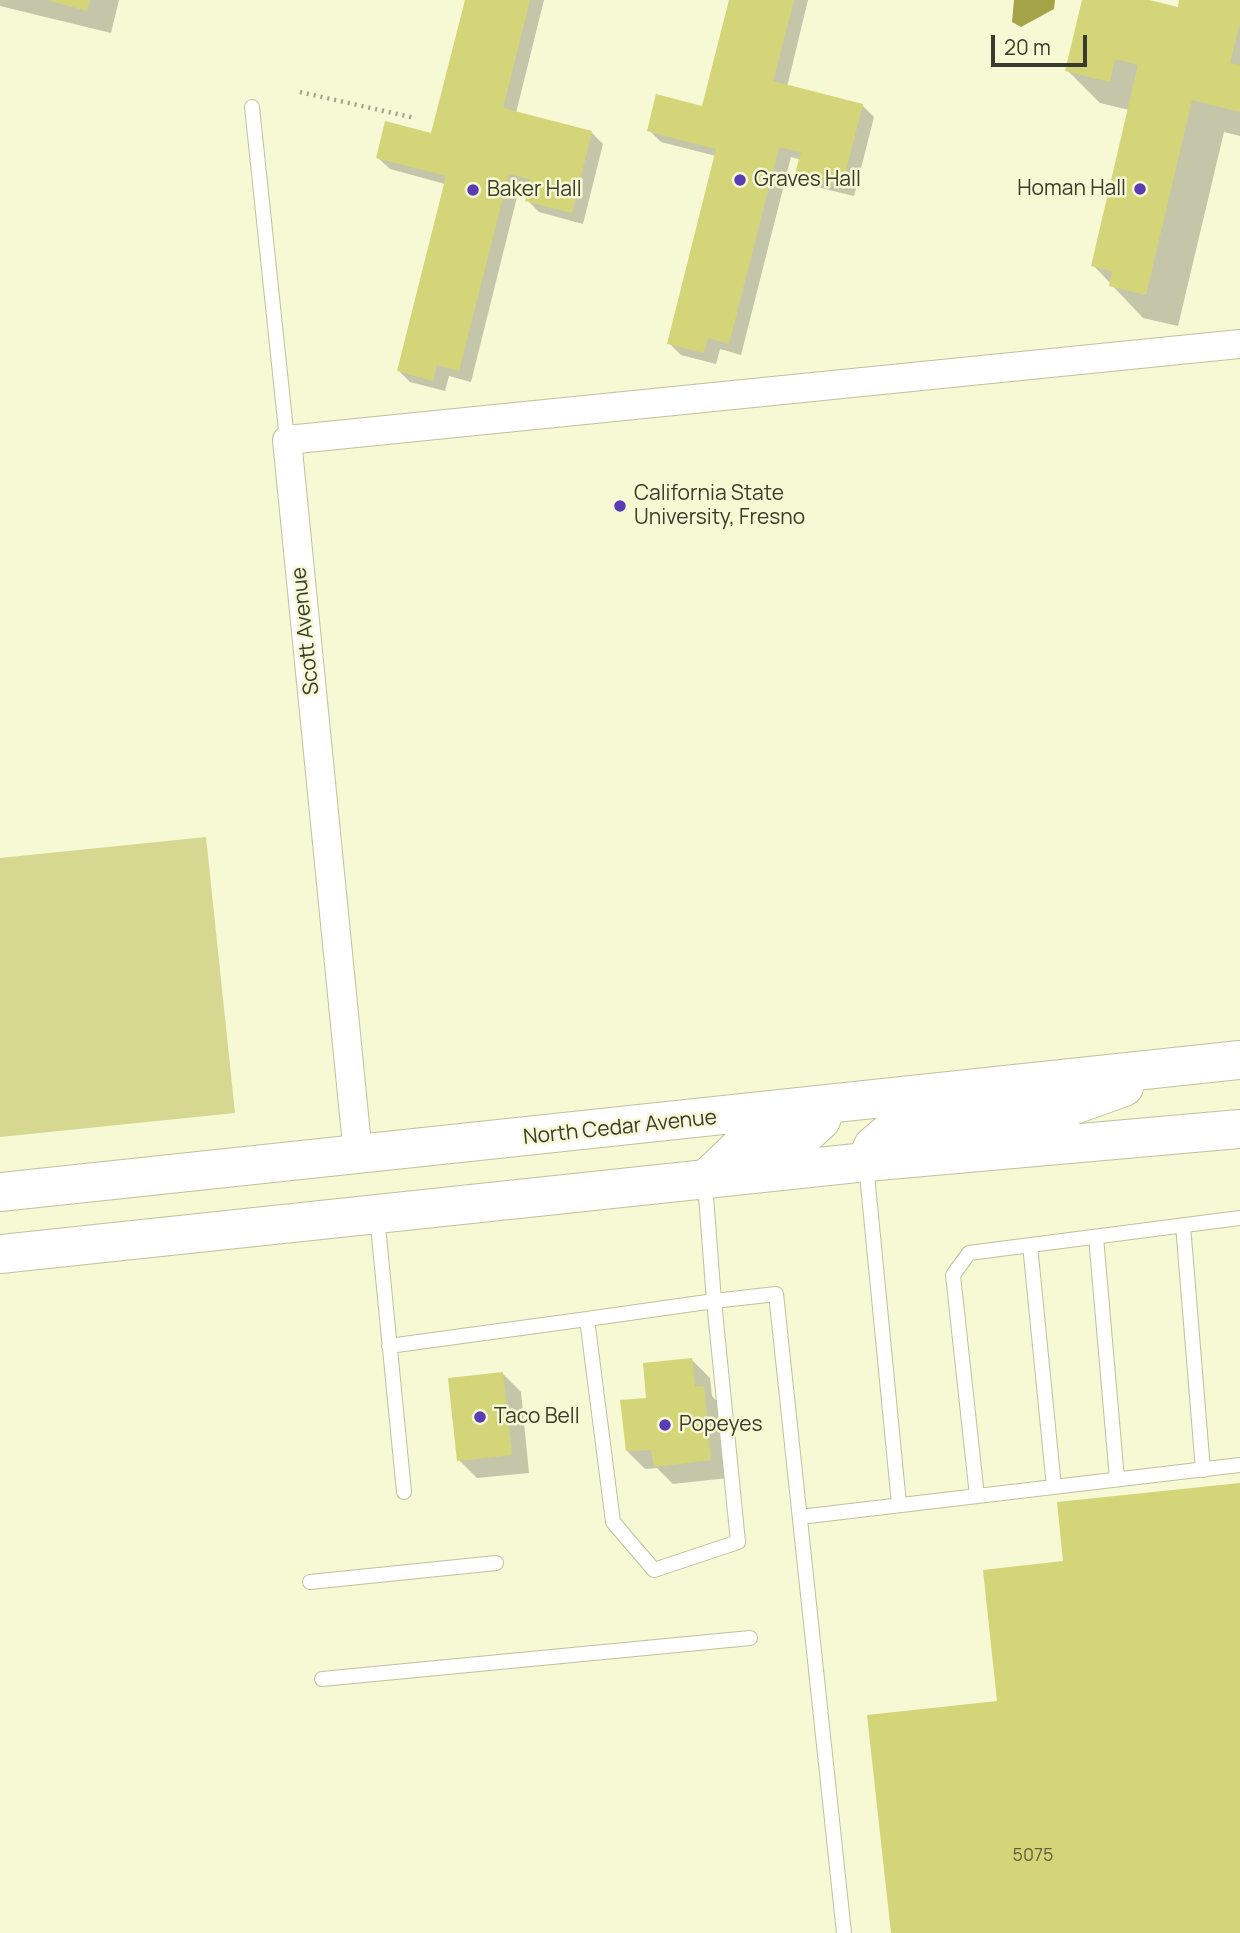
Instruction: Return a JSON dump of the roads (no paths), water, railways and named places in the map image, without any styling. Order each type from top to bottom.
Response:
[{"type":"main road","name":"North Cedar Avenue","points":[[0,1192],[1240,1060]]},
{"type":"main road","points":[[866,1162],[873,1146],[892,1130],[1060,1110],[1181,1065]]},
{"type":"main road","points":[[704,1181],[741,1146],[794,1139],[808,1132],[821,1120],[825,1106]]},
{"type":"main road","points":[[0,1254],[866,1162],[1240,1129]]},
{"type":"street","points":[[287,440],[1240,344]]},
{"type":"street","name":"Scott Avenue","points":[[287,440],[358,1155]]},
{"type":"lane","name":"Scott Avenue","points":[[252,107],[287,440]]},
{"type":"lane","points":[[866,1162],[899,1504]]},
{"type":"lane","points":[[587,1320],[613,1522],[654,1570],[737,1542],[704,1181]]},
{"type":"lane","points":[[377,1215],[404,1492]]},
{"type":"lane","points":[[977,1496],[953,1275],[969,1253],[1240,1218]]},
{"type":"lane","points":[[1183,1226],[1203,1469]]},
{"type":"lane","points":[[1096,1237],[1117,1479]]},
{"type":"lane","points":[[1030,1245],[1054,1487]]},
{"type":"lane","points":[[389,1346],[776,1294],[844,1933]]},
{"type":"lane","points":[[800,1517],[1240,1465]]},
{"type":"lane","points":[[310,1582],[496,1563]]},
{"type":"lane","points":[[321,1679],[750,1638]]},
{"type":"place","name":"Graves Hall","points":[[740,180]]},
{"type":"place","name":"Homan Hall","points":[[1140,189]]},
{"type":"place","name":"Baker Hall","points":[[473,190]]},
{"type":"place","name":"California State University, Fresno","points":[[620,506]]},
{"type":"place","name":"Taco Bell","points":[[480,1417]]},
{"type":"place","name":"Popeyes","points":[[665,1425]]}]
